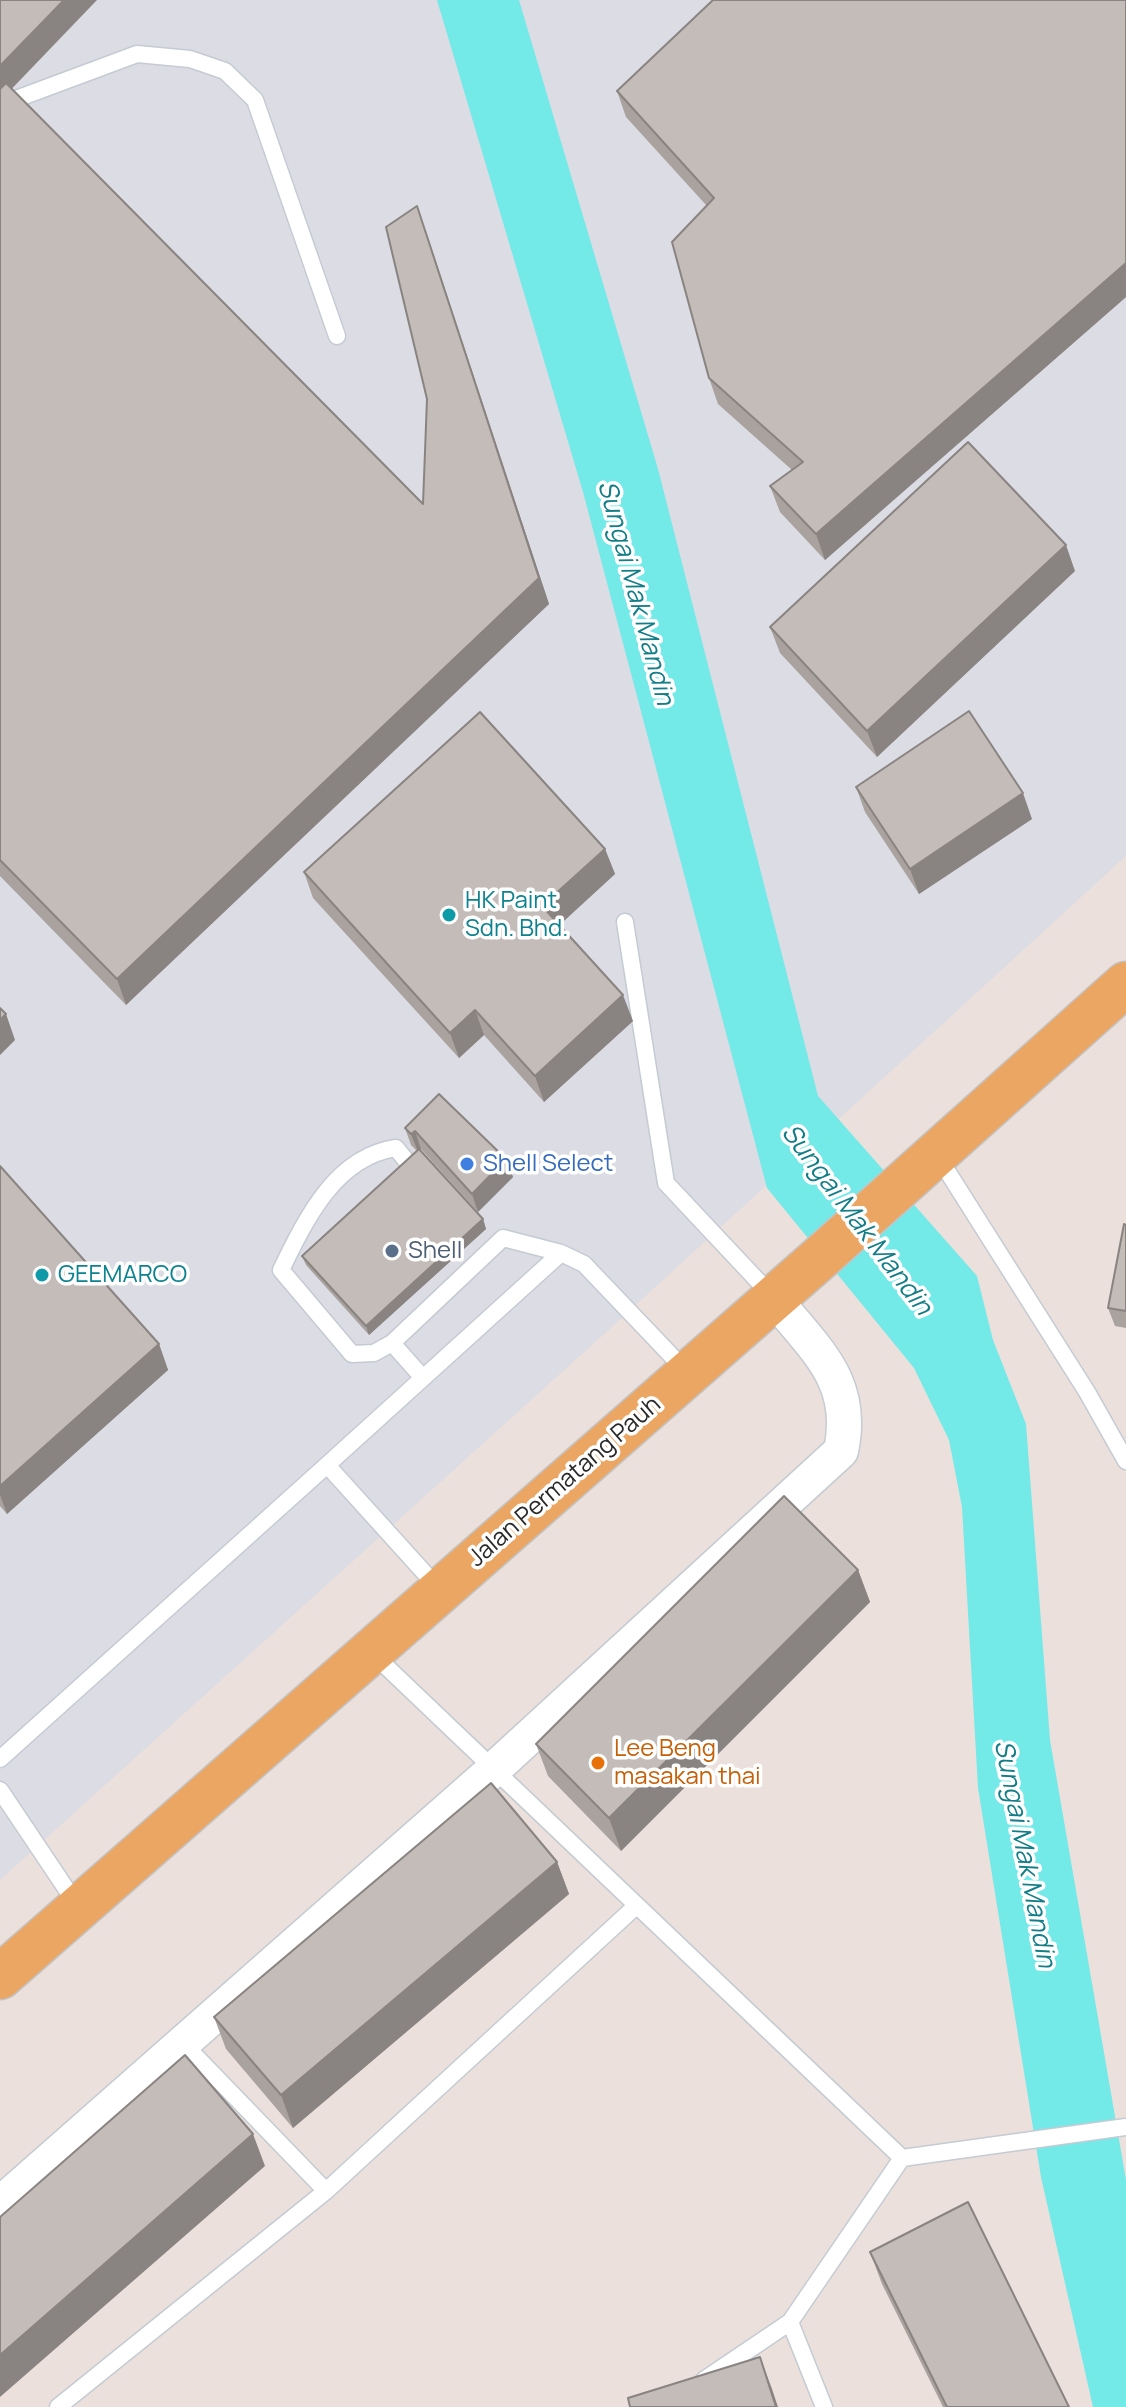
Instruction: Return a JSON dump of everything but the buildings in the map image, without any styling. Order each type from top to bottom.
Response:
[{"type":"main road","name":"Jalan Permatang Pauh","points":[[0,1977],[689,1374],[1126,984]]},
{"type":"street","points":[[0,2204],[492,1771],[841,1451],[847,1422],[838,1379],[774,1298]]},
{"type":"lane","points":[[0,105],[137,54],[190,59],[225,71],[255,100],[337,336]]},
{"type":"lane","points":[[625,922],[666,1183],[774,1298]]},
{"type":"lane","points":[[412,1168],[396,1148],[372,1152],[318,1198],[281,1270],[352,1354],[374,1353],[392,1343],[503,1238]]},
{"type":"lane","points":[[929,1160],[1087,1392],[1126,1461]]},
{"type":"lane","points":[[478,1236],[503,1238],[561,1253],[584,1264],[689,1374]]},
{"type":"lane","points":[[0,1759],[561,1253]]},
{"type":"lane","points":[[392,1343],[423,1378]]},
{"type":"lane","points":[[327,1465],[441,1591]]},
{"type":"lane","points":[[371,1652],[492,1771],[902,2158]]},
{"type":"lane","points":[[0,1790],[79,1908]]},
{"type":"lane","points":[[58,2407],[326,2191],[635,1907]]},
{"type":"lane","points":[[182,2042],[326,2191]]},
{"type":"lane","points":[[689,2390],[790,2322],[902,2158],[1126,2127]]},
{"type":"lane","points":[[790,2322],[824,2407]]},
{"type":"shaded area","points":[[0,0],[1126,0],[1126,856],[591,1346],[0,1880]]},
{"type":"water","name":"Sungai Mak Mandin","points":[[437,0],[519,0],[658,469],[818,1096],[977,1276],[993,1340],[1026,1424],[1050,1740],[1126,2180],[1126,2407],[1093,2407],[1041,2177],[978,1788],[962,1507],[949,1440],[914,1368],[767,1188],[583,492]]},
{"type":"place","name":"HK Paint Sdn. Bhd.","points":[[449,915]]},
{"type":"place","name":"Shell Select","points":[[467,1164]]},
{"type":"place","name":"Shell","points":[[392,1251]]},
{"type":"place","name":"GEEMARCO","points":[[42,1275]]},
{"type":"place","name":"Lee Beng masakan thai","points":[[598,1763]]}]
